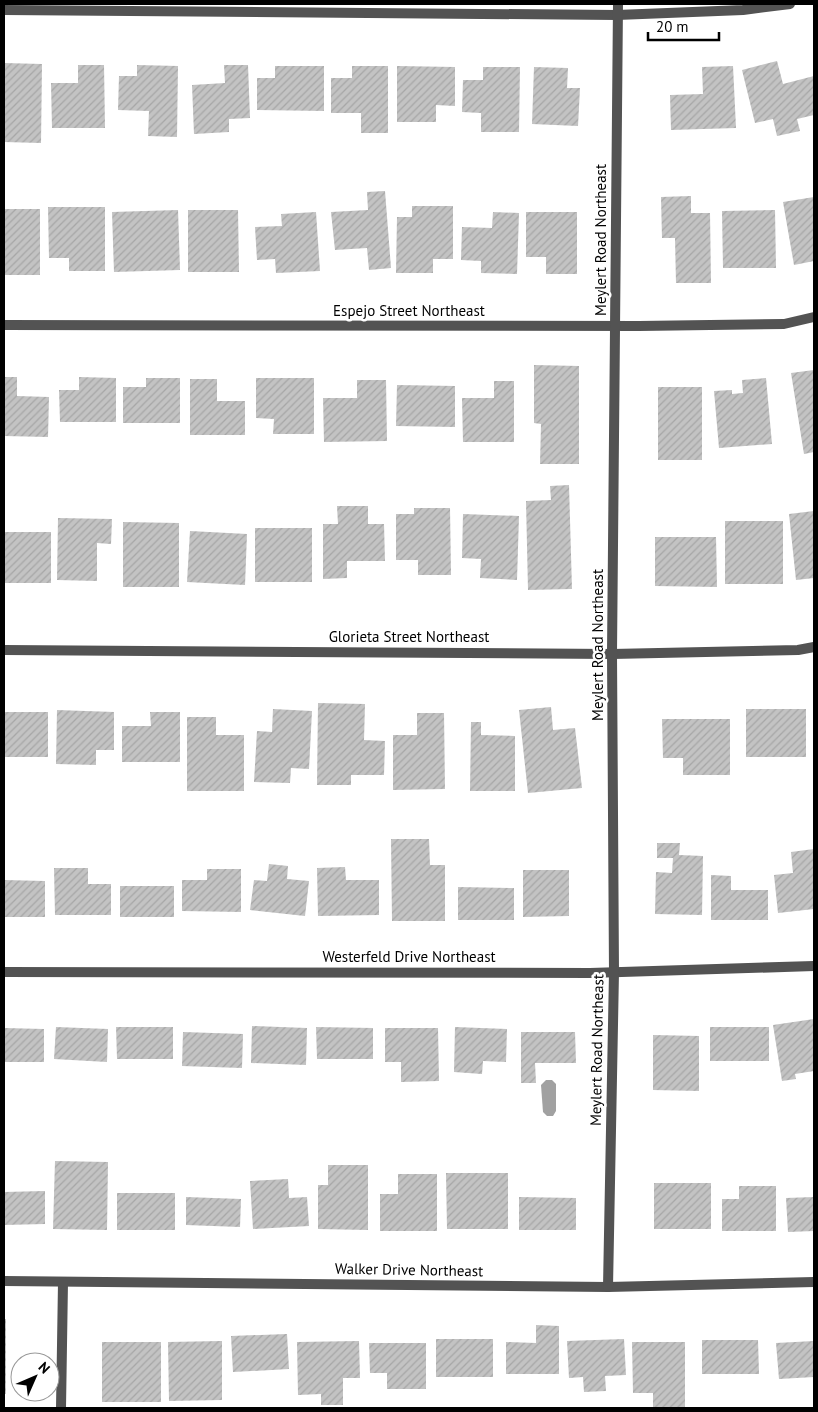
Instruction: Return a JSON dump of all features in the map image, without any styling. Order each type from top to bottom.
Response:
[{"type":"street","name":"Meylert Road Northeast","points":[[608,1287],[614,972],[612,654],[618,4]]},
{"type":"street","points":[[4,10],[617,15],[743,10],[790,4]]},
{"type":"street","name":"Espejo Street Northeast","points":[[4,325],[615,326],[784,324],[814,317]]},
{"type":"street","name":"Glorieta Street Northeast","points":[[4,650],[612,654],[798,650],[814,647]]},
{"type":"street","name":"Westerfeld Drive Northeast","points":[[4,972],[614,972],[814,966]]},
{"type":"street","name":"Walker Drive Northeast","points":[[4,1281],[608,1287],[814,1282]]},
{"type":"street","points":[[61,1408],[63,1282]]},
{"type":"shaded area","points":[[546,1080],[552,1080],[556,1084],[556,1111],[553,1116],[547,1116],[543,1112],[541,1085]]},
{"type":"building","points":[[777,61],[783,84],[814,76],[814,115],[797,119],[800,131],[777,136],[773,119],[755,123],[742,70]]},
{"type":"building","points":[[4,63],[42,64],[41,143],[4,142]]},
{"type":"building","points":[[78,65],[104,65],[105,128],[52,128],[51,83],[78,83]]},
{"type":"building","points":[[137,65],[178,66],[177,137],[148,136],[149,111],[118,110],[119,76],[137,76]]},
{"type":"building","points":[[224,65],[248,65],[250,118],[229,119],[229,132],[194,134],[192,85],[225,83]]},
{"type":"building","points":[[275,66],[324,66],[324,111],[257,110],[257,78],[275,78]]},
{"type":"building","points":[[352,66],[388,66],[388,133],[361,133],[361,113],[331,113],[331,78],[352,78]]},
{"type":"building","points":[[397,66],[455,67],[455,106],[436,105],[436,122],[397,122]]},
{"type":"building","points":[[733,66],[736,128],[671,130],[670,95],[703,94],[702,67]]},
{"type":"building","points":[[483,67],[520,67],[519,132],[481,132],[481,113],[462,112],[463,80],[483,80]]},
{"type":"building","points":[[534,67],[568,68],[567,88],[580,88],[578,126],[532,124]]},
{"type":"building","points":[[385,191],[391,268],[369,270],[367,248],[335,250],[331,212],[368,210],[367,192]]},
{"type":"building","points":[[691,196],[691,213],[710,213],[711,283],[676,283],[675,238],[662,238],[661,197]]},
{"type":"building","points":[[814,197],[814,261],[794,265],[783,202]]},
{"type":"building","points":[[412,206],[453,206],[453,259],[433,259],[433,273],[396,273],[397,217],[412,217]]},
{"type":"building","points":[[48,207],[105,207],[105,271],[69,271],[69,258],[49,258]]},
{"type":"building","points":[[4,209],[40,209],[40,275],[4,275]]},
{"type":"building","points":[[178,210],[180,270],[114,272],[112,212]]},
{"type":"building","points":[[188,210],[238,210],[239,272],[188,272]]},
{"type":"building","points":[[775,210],[776,268],[723,268],[722,211]]},
{"type":"building","points":[[316,212],[320,271],[276,273],[275,259],[257,260],[255,227],[282,226],[281,214]]},
{"type":"building","points":[[493,212],[519,213],[517,274],[481,273],[481,261],[461,260],[462,227],[492,228]]},
{"type":"building","points":[[526,212],[577,212],[577,274],[546,274],[546,257],[526,257]]},
{"type":"building","points":[[534,365],[579,366],[579,464],[540,464],[541,424],[534,423]]},
{"type":"building","points":[[814,370],[814,452],[804,454],[791,373]]},
{"type":"building","points":[[4,377],[17,377],[17,396],[49,397],[48,437],[4,436]]},
{"type":"building","points":[[79,377],[116,378],[116,422],[60,422],[59,390],[79,390]]},
{"type":"building","points":[[146,378],[180,378],[180,423],[123,423],[123,387],[146,387]]},
{"type":"building","points":[[256,378],[314,378],[314,434],[273,434],[274,419],[256,418]]},
{"type":"building","points":[[766,378],[772,444],[719,448],[714,391],[732,390],[732,394],[743,393],[742,380]]},
{"type":"building","points":[[190,379],[217,379],[217,401],[245,401],[245,435],[190,435]]},
{"type":"building","points":[[357,380],[386,380],[387,441],[324,442],[323,398],[357,398]]},
{"type":"building","points":[[494,381],[514,381],[514,442],[463,442],[462,398],[494,398]]},
{"type":"building","points":[[397,385],[455,386],[455,427],[396,426]]},
{"type":"building","points":[[658,387],[702,387],[702,460],[658,460]]},
{"type":"building","points":[[569,485],[572,589],[528,590],[526,501],[551,500],[550,486]]},
{"type":"building","points":[[337,506],[368,506],[368,524],[384,524],[385,561],[347,561],[347,578],[323,579],[323,524],[338,524]]},
{"type":"building","points":[[414,508],[450,508],[451,575],[418,575],[418,560],[396,560],[396,514],[414,514]]},
{"type":"building","points":[[814,511],[814,578],[796,580],[789,514]]},
{"type":"building","points":[[463,514],[519,516],[517,580],[480,578],[481,559],[462,558]]},
{"type":"building","points":[[58,518],[112,519],[111,544],[97,543],[97,581],[57,580]]},
{"type":"building","points":[[725,521],[783,521],[783,584],[725,584]]},
{"type":"building","points":[[123,522],[179,523],[179,587],[123,587]]},
{"type":"building","points":[[255,528],[312,528],[312,582],[255,582]]},
{"type":"building","points":[[190,531],[247,534],[245,585],[187,582]]},
{"type":"building","points":[[4,532],[51,532],[51,583],[4,583]]},
{"type":"building","points":[[655,537],[716,537],[717,587],[655,586]]},
{"type":"building","points":[[318,703],[365,704],[364,740],[385,741],[384,775],[351,775],[351,785],[317,785]]},
{"type":"building","points":[[551,707],[553,730],[575,728],[582,788],[528,793],[519,710]]},
{"type":"building","points":[[273,709],[312,711],[309,769],[291,768],[290,783],[254,782],[257,731],[272,732]]},
{"type":"building","points":[[746,709],[806,709],[806,757],[746,757]]},
{"type":"building","points":[[57,710],[114,712],[114,750],[96,750],[96,765],[56,764]]},
{"type":"building","points":[[4,712],[48,712],[48,757],[4,757]]},
{"type":"building","points":[[150,712],[180,712],[180,762],[122,762],[122,726],[151,726]]},
{"type":"building","points":[[417,713],[444,713],[445,789],[393,790],[393,735],[417,735]]},
{"type":"building","points":[[187,717],[216,717],[216,735],[244,735],[244,791],[187,791]]},
{"type":"building","points":[[662,719],[730,719],[730,775],[683,775],[683,758],[663,758]]},
{"type":"building","points":[[471,722],[481,722],[481,735],[515,736],[515,791],[470,791]]},
{"type":"building","points":[[391,839],[429,839],[430,865],[445,865],[445,921],[392,921]]},
{"type":"building","points":[[657,843],[680,843],[679,855],[703,856],[702,915],[655,914],[656,872],[672,873],[673,858],[657,858]]},
{"type":"building","points":[[814,849],[814,909],[778,913],[774,875],[793,873],[791,852]]},
{"type":"building","points":[[269,864],[288,866],[287,879],[309,881],[305,916],[250,910],[254,880],[267,881]]},
{"type":"building","points":[[345,867],[346,880],[379,880],[379,915],[318,916],[317,868]]},
{"type":"building","points":[[54,868],[88,868],[88,884],[111,884],[111,915],[55,915]]},
{"type":"building","points":[[207,869],[241,869],[241,912],[182,911],[182,880],[207,880]]},
{"type":"building","points":[[523,870],[569,870],[569,916],[523,917]]},
{"type":"building","points":[[711,875],[731,876],[731,890],[768,890],[768,920],[711,920]]},
{"type":"building","points":[[4,880],[45,881],[45,917],[4,917]]},
{"type":"building","points":[[120,886],[174,886],[174,917],[120,917]]},
{"type":"building","points":[[458,887],[514,888],[514,920],[458,920]]},
{"type":"building","points":[[814,1019],[814,1071],[795,1074],[796,1079],[782,1081],[773,1025]]},
{"type":"building","points":[[252,1026],[307,1028],[306,1065],[251,1063]]},
{"type":"building","points":[[56,1027],[108,1029],[107,1062],[54,1059]]},
{"type":"building","points":[[116,1027],[173,1027],[173,1059],[117,1059]]},
{"type":"building","points":[[316,1027],[373,1028],[373,1059],[317,1059]]},
{"type":"building","points":[[455,1027],[507,1029],[506,1062],[483,1061],[482,1074],[454,1072]]},
{"type":"building","points":[[710,1027],[769,1027],[769,1061],[710,1061]]},
{"type":"building","points":[[4,1028],[44,1029],[44,1062],[4,1062]]},
{"type":"building","points":[[385,1028],[438,1028],[439,1081],[401,1082],[401,1062],[385,1062]]},
{"type":"building","points":[[183,1032],[243,1034],[242,1068],[182,1066]]},
{"type":"building","points":[[521,1032],[575,1032],[576,1063],[535,1063],[536,1083],[521,1083]]},
{"type":"building","points":[[653,1035],[699,1036],[699,1091],[653,1090]]},
{"type":"building","points":[[55,1161],[108,1162],[107,1230],[53,1229]]},
{"type":"building","points":[[328,1165],[368,1165],[368,1230],[318,1229],[318,1185],[328,1185]]},
{"type":"building","points":[[446,1173],[508,1173],[508,1229],[447,1229]]},
{"type":"building","points":[[398,1174],[437,1174],[437,1231],[380,1231],[380,1194],[398,1194]]},
{"type":"building","points":[[288,1179],[289,1198],[307,1197],[309,1226],[253,1229],[250,1181]]},
{"type":"building","points":[[654,1183],[711,1183],[711,1229],[654,1229]]},
{"type":"building","points":[[739,1186],[776,1186],[776,1231],[722,1231],[722,1199],[739,1199]]},
{"type":"building","points":[[45,1191],[45,1224],[4,1225],[4,1192]]},
{"type":"building","points":[[117,1193],[175,1193],[175,1230],[117,1230]]},
{"type":"building","points":[[186,1197],[241,1199],[240,1227],[186,1225]]},
{"type":"building","points":[[519,1197],[576,1198],[576,1230],[519,1230]]},
{"type":"building","points":[[814,1197],[814,1231],[788,1232],[786,1198]]},
{"type":"building","points":[[4,1319],[6,1319],[6,1394],[4,1394]]},
{"type":"building","points":[[536,1325],[559,1326],[559,1374],[506,1374],[506,1342],[536,1343]]},
{"type":"building","points":[[287,1334],[289,1369],[233,1372],[231,1336]]},
{"type":"building","points":[[436,1339],[493,1339],[493,1377],[436,1377]]},
{"type":"building","points":[[624,1339],[626,1375],[605,1376],[606,1391],[584,1392],[583,1377],[569,1378],[567,1341]]},
{"type":"building","points":[[702,1340],[758,1340],[759,1374],[702,1374]]},
{"type":"building","points":[[222,1341],[222,1400],[169,1401],[168,1342]]},
{"type":"building","points":[[359,1341],[360,1378],[343,1378],[343,1405],[321,1405],[321,1394],[298,1395],[297,1342]]},
{"type":"building","points":[[814,1341],[814,1377],[779,1379],[776,1343]]},
{"type":"building","points":[[102,1342],[161,1342],[161,1402],[102,1402]]},
{"type":"building","points":[[632,1342],[685,1342],[685,1407],[653,1407],[653,1393],[633,1393]]},
{"type":"building","points":[[369,1343],[426,1343],[426,1389],[387,1389],[387,1373],[370,1373]]}]
